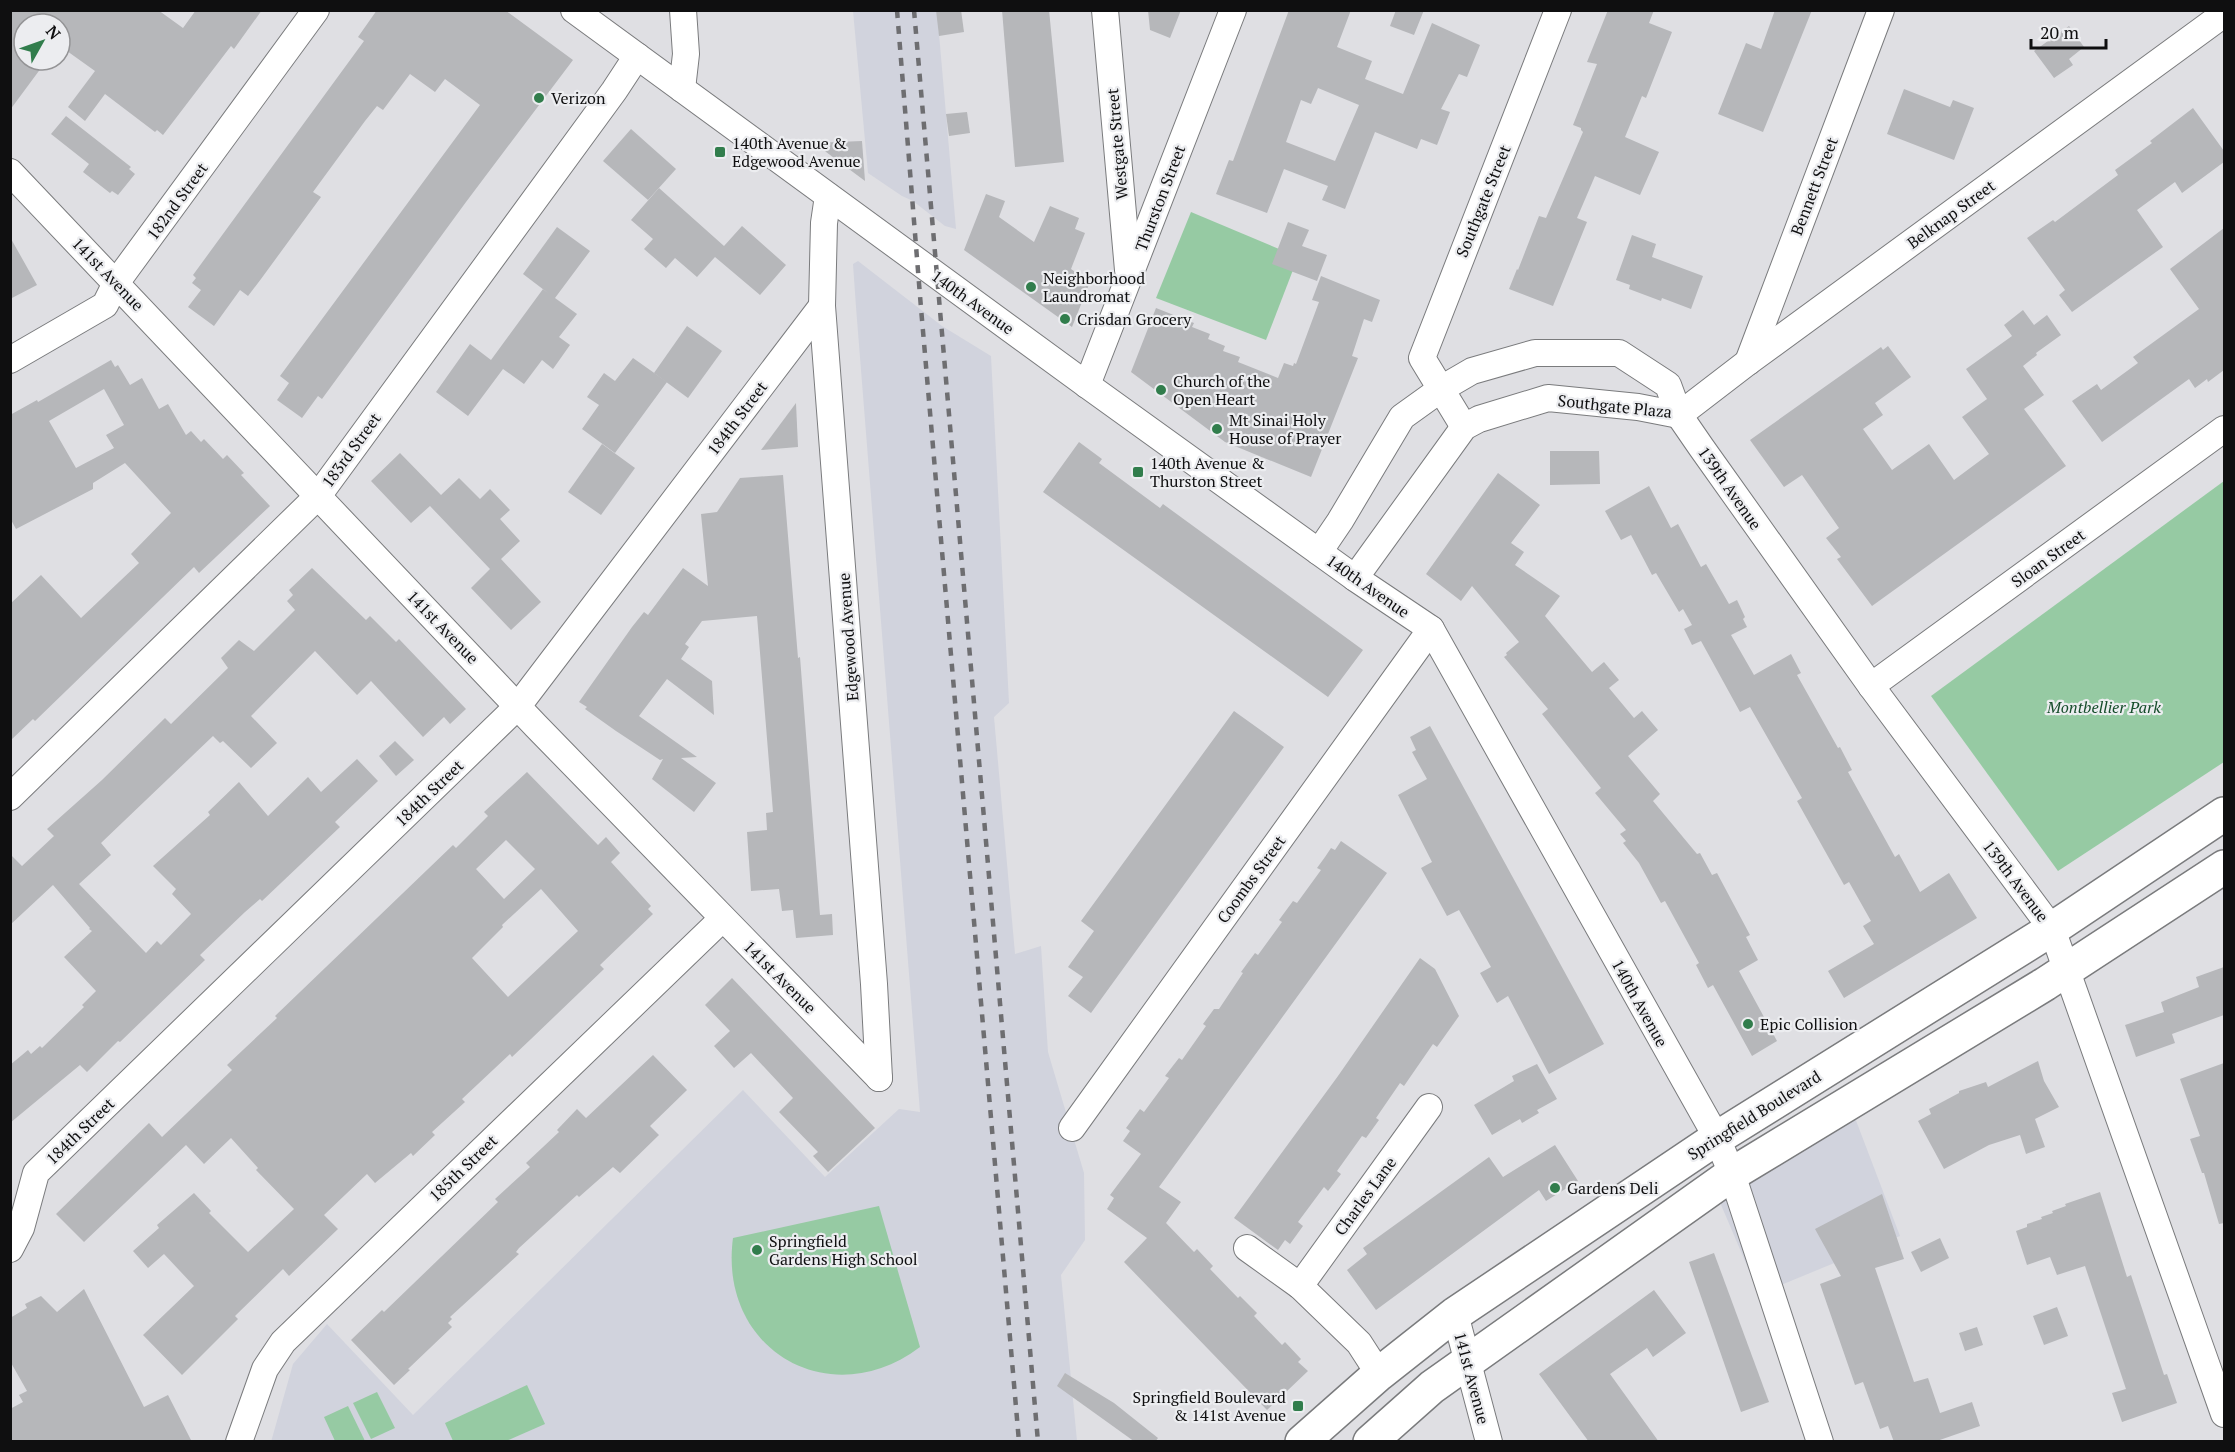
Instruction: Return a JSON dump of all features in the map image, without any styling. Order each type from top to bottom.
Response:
[{"type":"main road","name":"Springfield Boulevard","points":[[1302,1442],[1379,1374],[1455,1314],[1717,1138],[2052,930],[2224,814]]},
{"type":"main road","points":[[1370,1442],[1432,1387],[1732,1174],[2066,971],[2224,867]]},
{"type":"street","name":"182nd Street","points":[[10,360],[105,305],[116,282],[316,10]]},
{"type":"street","name":"140th Avenue","points":[[574,10],[1087,385],[1355,578],[1431,629],[1717,1138],[1732,1174],[1820,1442]]},
{"type":"street","points":[[682,89],[686,54],[683,10]]},
{"type":"street","name":"Westgate Street","points":[[1105,10],[1129,277]]},
{"type":"street","name":"Thurston Street","points":[[1087,385],[1233,10]]},
{"type":"street","name":"Southgate Street","points":[[1464,427],[1422,358],[1558,10]]},
{"type":"street","name":"Bennett Street","points":[[1748,362],[1881,10]]},
{"type":"street","name":"Belknap Street","points":[[1679,415],[2224,14]]},
{"type":"street","name":"183rd Street","points":[[10,797],[318,496],[607,101],[637,56]]},
{"type":"street","name":"141st Avenue","points":[[10,172],[722,919],[879,1078]]},
{"type":"street","name":"Edgewood Avenue","points":[[828,196],[824,223],[822,306],[874,984],[879,1078]]},
{"type":"street","name":"184th Street","points":[[10,1249],[21,1228],[36,1173],[518,706],[822,306]]},
{"type":"street","name":"Southgate Plaza","points":[[1441,389],[1472,371],[1535,353],[1619,353],[1668,385],[1679,415]]},
{"type":"street","points":[[1319,552],[1402,417],[1441,389]]},
{"type":"street","name":"Southgate Plaza","points":[[1464,427],[1479,419],[1548,398],[1638,407],[1679,415]]},
{"type":"street","name":"139th Avenue","points":[[1679,415],[1871,686],[2052,930],[2224,1414]]},
{"type":"street","points":[[1355,578],[1464,427]]},
{"type":"street","name":"Sloan Street","points":[[1871,686],[2224,429]]},
{"type":"street","name":"Coombs Street","points":[[1072,1128],[1431,629]]},
{"type":"street","name":"185th Street","points":[[239,1442],[265,1369],[283,1342],[722,919]]},
{"type":"street","name":"Charles Lane","points":[[1300,1286],[1430,1107]]},
{"type":"street","points":[[1247,1248],[1300,1286],[1359,1343],[1379,1374]]},
{"type":"street","name":"141st Avenue","points":[[1455,1314],[1489,1442]]},
{"type":"shaded area","points":[[853,11],[937,11],[956,229],[945,226],[913,201],[868,173]]},
{"type":"shaded area","points":[[858,261],[942,326],[991,356],[1009,703],[994,717],[1015,954],[1041,946],[1048,1052],[1084,1173],[1085,1240],[1061,1275],[1077,1441],[271,1442],[293,1364],[327,1324],[413,1415],[743,1090],[825,1177],[899,1109],[920,1112],[856,307],[853,264]]},
{"type":"shaded area","points":[[1852,1110],[1900,1236],[1759,1294],[1719,1200]]},
{"type":"green space","points":[[1191,212],[1298,257],[1266,340],[1156,298]]},
{"type":"green space","name":"Montbellier Park","points":[[2224,481],[2224,762],[2058,871],[1931,696]]},
{"type":"green space","points":[[879,1206],[920,1347],[886,1366],[851,1374],[817,1372],[787,1360],[762,1340],[743,1312],[733,1278],[733,1238]]},
{"type":"green space","points":[[527,1385],[545,1424],[506,1441],[453,1441],[445,1423]]},
{"type":"green space","points":[[377,1392],[395,1428],[371,1439],[353,1403]]},
{"type":"green space","points":[[348,1406],[365,1441],[335,1441],[324,1417]]},
{"type":"building","points":[[10,10],[158,10],[183,28],[196,10],[262,10],[234,49],[231,46],[163,135],[157,130],[155,132],[105,94],[85,121],[68,107],[95,71],[72,55],[72,12],[12,12],[12,72],[38,72],[10,110]]},
{"type":"building","points":[[377,10],[505,10],[573,60],[322,399],[318,396],[302,418],[277,400],[289,383],[280,376],[480,105],[445,79],[435,92],[410,74],[383,110],[377,106],[313,192],[321,197],[248,296],[240,290],[214,326],[188,307],[201,290],[192,283],[196,278],[193,275],[364,41],[358,37]]},
{"type":"building","points":[[936,10],[961,10],[964,32],[939,36]]},
{"type":"building","points":[[1002,10],[1049,10],[1064,162],[1015,167]]},
{"type":"building","points":[[1148,10],[1181,10],[1170,38],[1150,30]]},
{"type":"building","points":[[1289,10],[1351,10],[1337,47],[1372,61],[1365,79],[1403,94],[1432,23],[1480,45],[1467,77],[1459,74],[1441,109],[1450,112],[1437,145],[1421,139],[1417,149],[1375,132],[1345,209],[1322,200],[1328,186],[1284,169],[1267,213],[1216,194],[1229,160],[1233,161]],"holes":[[[1318,88],[1359,105],[1335,161],[1286,142],[1301,100],[1311,104]]]},
{"type":"building","points":[[1396,10],[1424,10],[1414,35],[1390,26]]},
{"type":"building","points":[[1608,10],[1654,10],[1649,23],[1672,32],[1646,98],[1642,96],[1625,137],[1659,152],[1640,195],[1595,176],[1577,218],[1587,222],[1553,306],[1509,289],[1539,216],[1546,218],[1583,132],[1581,128],[1573,125],[1597,64],[1587,62]]},
{"type":"building","points":[[1775,10],[1812,10],[1763,132],[1718,114],[1746,43],[1761,49]]},
{"type":"building","points":[[2069,26],[2084,47],[2069,59],[2073,65],[2054,78],[2034,51]]},
{"type":"building","points":[[1904,89],[1950,107],[1953,100],[1974,108],[1954,160],[1887,134]]},
{"type":"building","points":[[2193,108],[2224,151],[2224,162],[2182,193],[2175,182],[2137,210],[2163,247],[2072,312],[2059,295],[2065,290],[2027,238],[2053,220],[2055,222],[2118,175],[2115,170],[2152,143],[2150,141]]},
{"type":"building","points":[[967,112],[970,133],[949,136],[946,114]]},
{"type":"building","points":[[66,116],[131,167],[129,169],[135,174],[118,195],[112,191],[110,193],[83,172],[89,164],[51,134]]},
{"type":"building","points":[[631,129],[676,169],[648,200],[603,161]]},
{"type":"building","points":[[862,141],[865,181],[814,143]]},
{"type":"building","points":[[659,188],[724,246],[742,226],[786,265],[760,295],[715,257],[697,277],[675,258],[666,268],[644,249],[653,239],[631,220]]},
{"type":"building","points":[[986,194],[1005,201],[999,217],[1034,242],[1050,206],[1079,218],[1075,229],[1085,233],[1071,269],[1090,282],[1072,327],[964,250]]},
{"type":"building","points":[[1288,222],[1309,230],[1302,246],[1327,255],[1317,281],[1272,264]]},
{"type":"building","points":[[557,227],[590,251],[555,298],[577,314],[559,337],[570,345],[553,369],[542,360],[524,384],[503,369],[468,416],[436,392],[470,344],[491,360],[543,289],[523,274]]},
{"type":"building","points":[[2224,228],[2224,370],[2195,388],[2189,379],[2102,442],[2072,401],[2097,384],[2101,390],[2138,363],[2133,357],[2199,309],[2170,269]]},
{"type":"building","points":[[1632,235],[1656,244],[1652,257],[1703,276],[1691,309],[1629,289],[1630,285],[1616,280]]},
{"type":"building","points":[[10,237],[37,285],[10,299]]},
{"type":"building","points":[[1321,276],[1380,300],[1372,322],[1364,319],[1352,356],[1358,358],[1311,477],[1225,442],[1131,372],[1156,308],[1194,323],[1192,327],[1210,334],[1208,339],[1225,346],[1223,351],[1240,357],[1238,362],[1278,378],[1284,363],[1293,366],[1294,363],[1296,364],[1319,302],[1312,300]]},
{"type":"building","points":[[2023,310],[2034,325],[2047,315],[2061,335],[2036,353],[2037,355],[2023,366],[2044,395],[2024,409],[2066,466],[1872,606],[1837,559],[1841,557],[1826,538],[1839,528],[1802,475],[1784,487],[1750,440],[1881,347],[1883,350],[1888,346],[1911,377],[1875,403],[1883,415],[1863,429],[1892,470],[1929,444],[1954,480],[1989,454],[1962,417],[1987,399],[1966,369],[2012,336],[2004,325]]},
{"type":"building","points":[[687,326],[722,351],[688,398],[654,373]]},
{"type":"building","points":[[633,358],[667,382],[615,453],[582,429],[599,405],[587,397],[604,373],[615,381]]},
{"type":"building","points":[[111,360],[115,367],[118,365],[130,385],[142,378],[159,409],[168,404],[186,435],[191,431],[201,442],[204,439],[223,459],[227,455],[244,473],[241,475],[270,506],[199,573],[194,567],[35,721],[33,719],[10,741],[10,604],[41,575],[81,618],[139,563],[131,554],[171,513],[125,463],[93,483],[93,489],[16,529],[10,518],[10,415],[37,400],[38,402]],"holes":[[[104,389],[124,425],[106,435],[114,448],[76,468],[49,421]]]},
{"type":"building","points":[[796,403],[798,447],[761,450]]},
{"type":"building","points":[[1079,442],[1102,459],[1099,463],[1160,508],[1163,504],[1363,650],[1328,697],[1043,492]]},
{"type":"building","points":[[602,444],[635,468],[601,515],[568,492]]},
{"type":"building","points":[[1550,451],[1599,451],[1600,484],[1550,485]]},
{"type":"building","points":[[400,453],[441,495],[459,478],[480,499],[490,489],[510,510],[500,519],[520,541],[501,559],[541,602],[511,630],[471,588],[490,569],[430,506],[411,523],[371,481]]},
{"type":"building","points":[[1498,473],[1540,505],[1511,543],[1524,552],[1515,565],[1560,596],[1545,616],[1592,672],[1604,662],[1619,680],[1609,688],[1634,718],[1642,711],[1658,730],[1628,756],[1660,794],[1653,801],[1697,854],[1700,853],[1712,875],[1717,873],[1750,935],[1746,937],[1758,960],[1739,971],[1777,1041],[1752,1056],[1713,985],[1708,988],[1696,965],[1699,963],[1665,901],[1661,903],[1639,863],[1623,843],[1626,841],[1620,834],[1626,830],[1595,793],[1601,788],[1542,714],[1548,709],[1504,657],[1519,642],[1472,586],[1461,601],[1426,574]]},
{"type":"building","points":[[783,475],[820,915],[832,914],[833,935],[796,938],[793,910],[782,911],[779,889],[751,891],[747,832],[767,830],[766,813],[773,812],[757,616],[702,621],[685,644],[689,647],[681,659],[712,681],[714,715],[667,679],[639,716],[697,757],[681,758],[716,783],[694,812],[652,779],[663,759],[660,760],[616,731],[585,709],[587,707],[579,702],[632,627],[644,612],[648,615],[683,568],[708,586],[701,514],[717,512],[740,478]]},
{"type":"building","points":[[1649,486],[1671,528],[1678,524],[1701,567],[1706,564],[1729,604],[1737,600],[1747,627],[1731,635],[1754,675],[1791,654],[1801,673],[1797,675],[1838,748],[1840,747],[1852,770],[1848,772],[1895,857],[1899,854],[1920,892],[1949,873],[1977,918],[1844,998],[1828,971],[1874,944],[1863,926],[1871,921],[1849,882],[1844,885],[1797,801],[1802,798],[1750,707],[1740,712],[1701,641],[1692,645],[1684,629],[1692,625],[1683,609],[1679,612],[1656,573],[1652,575],[1631,535],[1621,540],[1605,511]]},
{"type":"building","points":[[312,568],[366,620],[370,616],[396,642],[399,639],[466,709],[450,724],[444,717],[423,737],[371,681],[357,695],[315,651],[251,716],[277,743],[251,768],[223,741],[220,743],[213,736],[101,843],[111,855],[79,884],[146,953],[157,941],[161,945],[191,914],[172,894],[176,889],[153,866],[210,815],[208,812],[239,782],[268,816],[308,777],[321,792],[357,759],[378,781],[335,822],[340,827],[262,901],[260,899],[245,912],[200,955],[205,960],[120,1042],[118,1041],[87,1072],[80,1065],[10,1123],[10,1065],[28,1050],[31,1054],[40,1046],[42,1048],[84,1007],[82,1005],[96,991],[64,957],[92,931],[53,885],[10,925],[10,854],[22,866],[54,836],[47,829],[102,780],[165,718],[171,724],[228,668],[221,658],[239,640],[254,651],[295,610],[287,601],[293,595],[289,590]]},
{"type":"building","points":[[1234,711],[1284,747],[1091,1013],[1068,996],[1083,977],[1068,967],[1094,931],[1081,921]]},
{"type":"building","points":[[1430,726],[1604,1044],[1549,1074],[1508,996],[1497,1003],[1480,973],[1491,967],[1459,910],[1447,916],[1421,868],[1432,862],[1398,795],[1427,779],[1412,752],[1416,750],[1410,737]]},
{"type":"building","points":[[395,741],[414,760],[396,776],[379,756]]},
{"type":"building","points":[[527,772],[598,845],[606,837],[620,853],[611,862],[651,906],[648,909],[653,914],[600,965],[604,969],[512,1057],[510,1054],[462,1099],[465,1102],[432,1132],[435,1135],[413,1156],[411,1153],[375,1183],[367,1174],[324,1215],[338,1229],[289,1276],[283,1269],[235,1316],[238,1319],[182,1375],[143,1335],[194,1286],[164,1254],[148,1268],[133,1251],[159,1228],[157,1225],[194,1193],[211,1211],[209,1213],[248,1252],[294,1209],[256,1170],[258,1168],[231,1138],[204,1164],[186,1145],[84,1242],[56,1214],[149,1123],[162,1137],[232,1070],[227,1065],[277,1018],[275,1016],[453,845],[456,848],[488,816],[484,812]],"holes":[[[506,840],[535,869],[504,899],[476,869]],[[541,889],[578,931],[508,997],[472,958],[503,927],[502,925]]]},
{"type":"building","points":[[1341,841],[1387,873],[1159,1187],[1181,1202],[1166,1223],[1194,1252],[1197,1249],[1213,1266],[1210,1269],[1238,1298],[1240,1296],[1257,1313],[1254,1316],[1282,1345],[1285,1342],[1301,1359],[1298,1362],[1308,1371],[1267,1410],[1124,1262],[1147,1238],[1107,1209],[1114,1198],[1110,1195],[1141,1154],[1123,1141],[1130,1131],[1126,1128],[1140,1109],[1144,1112],[1169,1078],[1165,1076],[1179,1058],[1182,1060],[1206,1026],[1203,1024],[1214,1009],[1219,1009],[1243,973],[1241,972],[1255,953],[1258,955],[1282,922],[1279,920],[1293,901],[1297,903],[1321,870],[1317,868],[1331,848],[1335,850]]},
{"type":"building","points":[[1420,958],[1435,969],[1459,1016],[1437,1047],[1433,1044],[1404,1086],[1400,1083],[1376,1118],[1379,1120],[1366,1138],[1362,1136],[1337,1171],[1341,1174],[1328,1191],[1324,1187],[1298,1222],[1303,1226],[1290,1244],[1285,1240],[1278,1250],[1234,1218],[1338,1076]]},
{"type":"building","points":[[2224,967],[2224,1015],[2172,1034],[2175,1043],[2136,1057],[2125,1025],[2164,1012],[2161,1002],[2199,987],[2196,977]]},
{"type":"building","points":[[732,978],[875,1128],[828,1172],[813,1156],[818,1152],[779,1112],[793,1098],[751,1053],[734,1068],[714,1046],[730,1031],[705,1005]]},
{"type":"building","points":[[653,1055],[687,1090],[650,1126],[659,1135],[620,1173],[613,1167],[579,1197],[577,1195],[519,1248],[516,1252],[519,1254],[450,1317],[452,1319],[448,1323],[452,1327],[394,1385],[351,1340],[382,1310],[384,1312],[498,1202],[495,1199],[530,1167],[526,1163],[559,1132],[557,1130],[577,1109],[586,1118]]},
{"type":"building","points":[[2038,1061],[2044,1081],[2059,1107],[2035,1119],[2045,1147],[2026,1154],[2020,1135],[1989,1145],[1944,1169],[1918,1121],[1931,1114],[1929,1109],[1959,1091],[1986,1082],[1988,1087]]},
{"type":"building","points":[[2224,1063],[2224,1223],[2219,1224],[2204,1173],[2202,1173],[2190,1139],[2200,1136],[2180,1079]]},
{"type":"building","points":[[1537,1064],[1557,1099],[1537,1110],[1539,1113],[1522,1123],[1520,1119],[1492,1135],[1474,1105],[1514,1081],[1512,1076]]},
{"type":"building","points":[[1555,1145],[1578,1181],[1546,1201],[1539,1190],[1376,1310],[1347,1270],[1367,1254],[1363,1248],[1489,1157],[1503,1177]]},
{"type":"building","points":[[2100,1192],[2127,1277],[2131,1275],[2164,1375],[2167,1374],[2177,1403],[2122,1422],[2112,1393],[2126,1389],[2085,1266],[2057,1275],[2050,1257],[2027,1265],[2016,1231],[2066,1206],[2065,1204]]},
{"type":"building","points":[[1882,1194],[1904,1259],[1875,1268],[1914,1382],[1928,1378],[1940,1413],[1972,1402],[1980,1426],[1934,1442],[1894,1442],[1888,1426],[1880,1429],[1863,1382],[1855,1385],[1820,1284],[1841,1276],[1815,1229]]},
{"type":"building","points":[[1940,1238],[1949,1258],[1921,1272],[1911,1252]]},
{"type":"building","points":[[1714,1253],[1769,1402],[1741,1412],[1689,1262]]},
{"type":"building","points":[[84,1289],[144,1407],[168,1395],[192,1442],[10,1442],[10,1409],[23,1402],[19,1395],[27,1391],[10,1361],[10,1318],[27,1308],[25,1304],[41,1296],[57,1312]]},
{"type":"building","points":[[1654,1290],[1686,1333],[1653,1357],[1647,1348],[1610,1374],[1659,1442],[1589,1442],[1539,1374]]},
{"type":"building","points":[[2057,1307],[2068,1336],[2044,1345],[2033,1316]]},
{"type":"building","points":[[1977,1327],[1983,1345],[1965,1351],[1959,1333]]},
{"type":"building","points":[[1065,1373],[1114,1403],[1158,1438],[1155,1442],[1135,1442],[1057,1386]]},
{"type":"railway","points":[[897,10],[1019,1442]]},
{"type":"railway","points":[[914,10],[1038,1442]]},
{"type":"place","name":"Verizon","points":[[539,98]]},
{"type":"place","name":"140th Avenue & Edgewood Avenue","points":[[720,152]]},
{"type":"place","name":"Neighborhood Laundromat","points":[[1031,287]]},
{"type":"place","name":"Crisdan Grocery","points":[[1065,319]]},
{"type":"place","name":"Church of the Open Heart","points":[[1161,390]]},
{"type":"place","name":"Mt Sinai Holy House of Prayer","points":[[1217,429]]},
{"type":"place","name":"140th Avenue & Thurston Street","points":[[1138,472]]},
{"type":"place","name":"Epic Collision","points":[[1748,1024]]},
{"type":"place","name":"Gardens Deli","points":[[1555,1188]]},
{"type":"place","name":"Springfield Gardens High School","points":[[757,1250]]},
{"type":"place","name":"Springfield Boulevard & 141st Avenue","points":[[1298,1406]]}]
